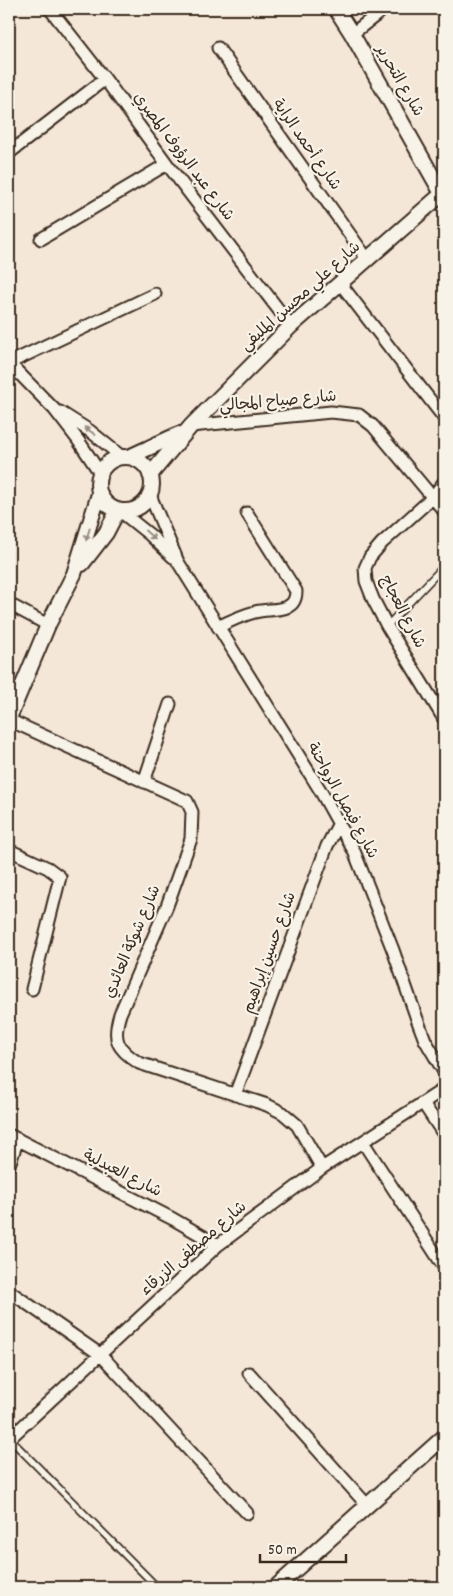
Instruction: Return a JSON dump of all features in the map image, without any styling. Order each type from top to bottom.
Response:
[{"type":"street","name":"شارع عبد الرؤوف المصري","points":[[50,9],[291,326]]},
{"type":"street","name":"شارع التحرير","points":[[336,9],[443,195]]},
{"type":"street","points":[[352,34],[384,9]]},
{"type":"street","name":"شارع أحمد الراية","points":[[218,48],[368,260]]},
{"type":"street","points":[[9,153],[105,80]]},
{"type":"street","points":[[41,239],[167,164]]},
{"type":"street","name":"شارع علي محسن المليفي","points":[[150,475],[189,428],[291,326],[443,195]]},
{"type":"street","points":[[340,283],[444,418]]},
{"type":"street","points":[[100,473],[54,409],[9,363],[155,294]]},
{"type":"street","points":[[54,409],[90,431],[125,457],[142,463],[150,475],[152,482],[150,495],[146,501],[134,510],[119,511],[107,504],[99,494]]},
{"type":"street","name":"شارع صياح المجالي","points":[[189,428],[331,412],[359,415],[373,426],[444,511]]},
{"type":"street","name":"شارع علي محسن المليفي","points":[[125,457],[189,428]]},
{"type":"street","points":[[9,719],[48,625],[74,574],[99,494],[100,473],[108,462],[125,457]]},
{"type":"street","name":"شارع العجاج","points":[[444,482],[432,498],[382,543],[370,557],[365,568],[366,581],[387,626],[444,719]]},
{"type":"street","name":"شارع فيصل الرواحنة","points":[[150,495],[178,562],[354,851],[420,1026],[444,1072]]},
{"type":"street","points":[[74,574],[106,533],[119,511]]},
{"type":"street","name":"شارع فيصل الرواحنة","points":[[119,511],[150,535],[178,562]]},
{"type":"street","points":[[218,627],[255,612],[287,607],[293,603],[296,597],[296,591],[248,513]]},
{"type":"street","points":[[9,604],[48,625]]},
{"type":"street","points":[[144,782],[170,704]]},
{"type":"street","name":"شارع شوكة العائدي","points":[[9,719],[187,801],[192,812],[191,839],[167,906],[120,1014],[115,1029],[117,1040],[124,1054],[139,1063],[267,1105],[283,1113],[297,1125],[322,1168]]},
{"type":"street","name":"شارع حسين إبراهيم","points":[[235,1095],[309,894],[338,823]]},
{"type":"street","points":[[9,850],[48,868],[60,877],[32,989]]},
{"type":"street","name":"شارع مصطفى الزرقاء","points":[[9,1439],[218,1245],[322,1168],[444,1089]]},
{"type":"street","points":[[423,1103],[444,1135]]},
{"type":"street","points":[[9,1165],[13,1137]]},
{"type":"street","name":"شارع العبدلية","points":[[13,1137],[173,1219],[218,1245]]},
{"type":"street","points":[[363,1142],[444,1267]]},
{"type":"street","points":[[9,1291],[101,1355],[248,1513]]},
{"type":"street","points":[[248,1374],[367,1504]]},
{"type":"street","points":[[276,1587],[367,1504],[442,1443]]},
{"type":"lane","points":[[387,626],[444,566]]},
{"type":"lane","points":[[9,1439],[157,1587]]}]
